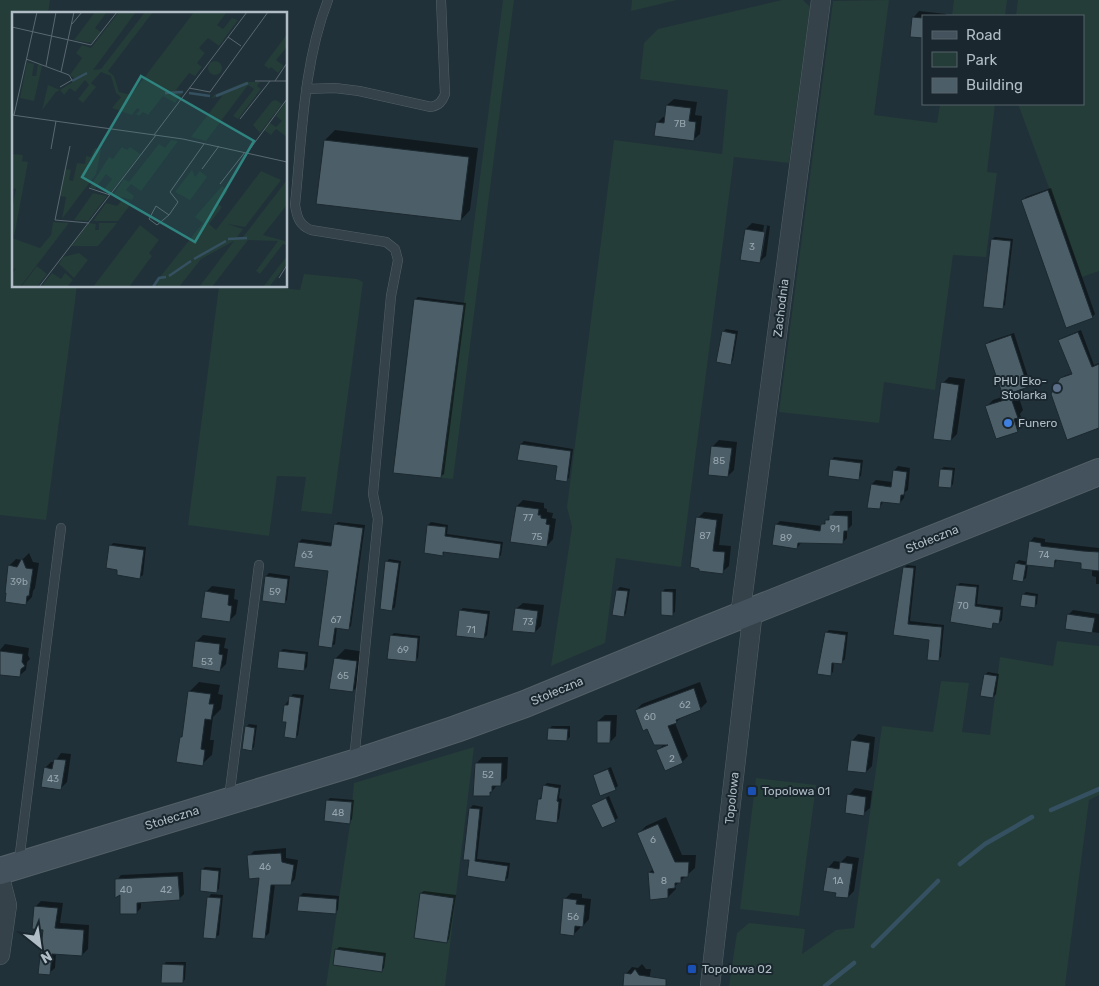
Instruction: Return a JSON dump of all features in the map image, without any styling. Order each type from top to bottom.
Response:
[{"type":"main road","name":"Stołeczna","points":[[6,871],[354,762],[456,729],[525,704],[1099,472]]},
{"type":"street","name":"Zachodnia","points":[[747,613],[821,0]]},
{"type":"street","name":"Topolowa","points":[[710,986],[747,613]]},
{"type":"street","points":[[0,955],[7,905],[6,871]]},
{"type":"lane","points":[[328,0],[319,24],[306,89],[295,205],[297,219],[304,227],[311,230],[386,242],[395,249],[398,260],[391,296],[373,494],[378,519],[354,762]]},
{"type":"lane","points":[[306,89],[335,88],[359,91],[431,107],[438,105],[443,101],[445,94],[441,0]]},
{"type":"lane","points":[[6,871],[20,846],[61,528]]},
{"type":"lane","points":[[228,801],[259,566]]},
{"type":"green space","points":[[0,0],[50,0],[48,12],[12,12],[12,288],[77,288],[46,520],[0,515]]},
{"type":"green space","points":[[503,0],[514,0],[453,479],[441,478]]},
{"type":"green space","points":[[632,0],[677,0],[631,11]]},
{"type":"green space","points":[[782,0],[803,0],[810,7],[789,163],[734,157],[681,567],[616,558],[605,643],[551,666],[572,527],[567,507],[614,140],[722,154],[728,90],[640,79],[644,43],[658,29]]},
{"type":"green space","points":[[889,0],[874,115],[937,123],[940,105],[995,105],[987,172],[997,173],[986,257],[953,255],[935,390],[884,382],[879,423],[779,412],[833,1]]},
{"type":"green space","points":[[954,0],[1007,0],[1005,15],[952,15]]},
{"type":"green space","points":[[1018,0],[1099,0],[1099,271],[1082,277],[1018,105],[1084,105],[1084,15],[1016,15]]},
{"type":"green space","points":[[304,274],[357,279],[363,282],[332,514],[301,511],[306,477],[277,476],[269,536],[188,525],[219,288],[282,288],[300,290]]},
{"type":"green space","points":[[1057,641],[1099,646],[1099,795],[1089,800],[1065,986],[729,986],[737,933],[749,923],[805,929],[802,954],[836,930],[854,928],[882,726],[933,732],[941,681],[969,683],[962,732],[990,735],[1000,657],[1053,666]]},
{"type":"green space","points":[[474,747],[445,986],[326,986],[350,824],[354,783]]},
{"type":"green space","points":[[756,778],[816,785],[799,916],[740,909]]},
{"type":"building","points":[[912,17],[922,18],[922,38],[910,37]]},
{"type":"building","points":[[666,105],[691,108],[689,121],[696,122],[694,141],[654,136],[656,122],[664,123]]},
{"type":"building","points":[[324,140],[469,157],[461,221],[316,204]]},
{"type":"building","points":[[1048,190],[1093,318],[1066,328],[1021,200]]},
{"type":"building","points":[[745,229],[765,232],[760,263],[740,260]]},
{"type":"building","points":[[991,239],[1011,241],[1003,309],[983,307]]},
{"type":"building","points":[[414,299],[464,305],[441,478],[393,473]]},
{"type":"building","points":[[722,331],[736,334],[731,365],[716,362]]},
{"type":"building","points":[[1078,332],[1092,367],[1099,364],[1099,428],[1067,440],[1051,394],[1060,378],[1072,374],[1058,340]]},
{"type":"building","points":[[1011,335],[1028,387],[1003,396],[985,344]]},
{"type":"building","points":[[941,382],[959,385],[951,441],[933,439]]},
{"type":"building","points":[[1011,398],[1018,418],[1014,419],[1018,432],[996,439],[985,406]]},
{"type":"building","points":[[520,444],[571,451],[567,482],[555,480],[557,466],[517,460]]},
{"type":"building","points":[[711,446],[732,448],[728,477],[708,475]]},
{"type":"building","points":[[830,459],[861,463],[859,480],[828,476]]},
{"type":"building","points":[[940,469],[953,470],[951,488],[938,487]]},
{"type":"building","points":[[893,470],[907,472],[904,495],[901,495],[900,504],[881,502],[880,509],[867,508],[871,484],[891,487]]},
{"type":"building","points":[[516,506],[539,509],[538,515],[541,515],[541,518],[547,519],[546,524],[550,525],[547,547],[510,542]]},
{"type":"building","points":[[829,515],[848,516],[848,531],[844,531],[843,544],[798,543],[797,549],[772,545],[775,524],[820,531],[821,524],[825,524],[825,520],[829,520]]},
{"type":"building","points":[[696,517],[717,520],[713,551],[725,552],[723,574],[699,571],[699,569],[690,567]]},
{"type":"building","points":[[334,524],[363,528],[349,630],[335,628],[332,648],[318,646],[328,571],[294,567],[298,542],[331,546]]},
{"type":"building","points":[[427,525],[446,527],[445,536],[501,544],[499,559],[443,552],[443,556],[424,553]]},
{"type":"building","points":[[1029,541],[1041,543],[1041,546],[1099,552],[1099,571],[1081,569],[1081,563],[1055,560],[1054,568],[1026,565]]},
{"type":"building","points":[[109,545],[144,550],[140,579],[117,575],[117,570],[106,568]]},
{"type":"building","points":[[22,558],[26,568],[33,569],[26,605],[5,602],[8,565],[17,567]]},
{"type":"building","points":[[385,561],[399,563],[392,611],[380,609]]},
{"type":"building","points":[[1015,563],[1026,565],[1023,582],[1012,580]]},
{"type":"building","points":[[903,567],[914,568],[908,624],[942,627],[939,661],[927,660],[929,640],[893,635]]},
{"type":"building","points":[[265,576],[288,579],[285,604],[262,601]]},
{"type":"building","points":[[956,585],[977,587],[975,606],[1001,610],[999,624],[993,623],[992,629],[950,622]]},
{"type":"building","points":[[616,590],[628,591],[624,617],[612,615]]},
{"type":"building","points":[[205,591],[229,595],[228,605],[232,606],[230,622],[201,618]]},
{"type":"building","points":[[661,591],[673,592],[673,616],[661,615]]},
{"type":"building","points":[[1022,594],[1036,596],[1035,608],[1020,606]]},
{"type":"building","points":[[515,608],[538,611],[535,633],[512,631]]},
{"type":"building","points":[[459,610],[488,614],[484,639],[456,636]]},
{"type":"building","points":[[1067,614],[1095,618],[1092,633],[1065,629]]},
{"type":"building","points":[[825,632],[846,635],[842,664],[832,663],[831,676],[817,674]]},
{"type":"building","points":[[390,635],[418,638],[416,662],[387,659]]},
{"type":"building","points":[[195,641],[220,644],[219,654],[223,655],[220,672],[192,667]]},
{"type":"building","points":[[0,651],[23,654],[22,662],[25,666],[21,669],[20,677],[0,675]]},
{"type":"building","points":[[279,651],[306,654],[304,671],[277,668]]},
{"type":"building","points":[[334,658],[357,661],[353,692],[329,689]]},
{"type":"building","points":[[984,674],[997,676],[993,698],[980,696]]},
{"type":"building","points":[[694,688],[701,710],[676,720],[677,723],[668,726],[683,763],[665,771],[656,750],[668,745],[654,745],[647,729],[643,731],[635,710]]},
{"type":"building","points":[[188,691],[211,694],[209,704],[214,704],[211,720],[205,719],[201,749],[205,750],[203,766],[176,762],[180,737],[182,737]]},
{"type":"building","points":[[289,696],[301,698],[296,739],[284,737],[286,722],[282,722],[284,705],[288,705]]},
{"type":"building","points":[[597,721],[611,721],[610,743],[597,743]]},
{"type":"building","points":[[245,726],[255,728],[252,751],[242,749]]},
{"type":"building","points":[[548,728],[568,729],[567,741],[547,740]]},
{"type":"building","points":[[851,740],[870,743],[866,773],[847,771]]},
{"type":"building","points":[[54,759],[66,760],[61,790],[41,787],[44,767],[52,769]]},
{"type":"building","points":[[475,763],[502,763],[501,786],[492,786],[490,796],[473,796]]},
{"type":"building","points":[[608,769],[616,790],[600,796],[593,775]]},
{"type":"building","points":[[543,785],[559,788],[557,823],[535,820],[538,799],[541,799]]},
{"type":"building","points":[[847,794],[866,797],[864,816],[845,813]]},
{"type":"building","points":[[606,798],[616,822],[602,828],[591,805]]},
{"type":"building","points":[[326,800],[352,802],[350,824],[324,821]]},
{"type":"building","points":[[469,808],[480,809],[475,861],[508,866],[505,882],[467,876],[469,860],[463,860]]},
{"type":"building","points":[[658,824],[675,862],[689,862],[688,877],[681,877],[681,883],[675,883],[675,888],[668,889],[668,898],[650,900],[648,872],[654,873],[637,833]]},
{"type":"building","points":[[281,853],[282,862],[294,865],[291,885],[271,885],[265,939],[252,938],[259,878],[249,879],[247,855]]},
{"type":"building","points":[[840,862],[853,864],[848,898],[835,897],[836,893],[823,891],[827,867],[839,869]]},
{"type":"building","points":[[201,869],[219,871],[217,893],[200,891]]},
{"type":"building","points":[[178,876],[180,900],[137,903],[137,914],[120,914],[120,895],[115,898],[115,879]]},
{"type":"building","points":[[420,893],[454,898],[447,943],[414,938]]},
{"type":"building","points":[[299,896],[337,899],[336,914],[297,911]]},
{"type":"building","points":[[207,897],[221,898],[216,939],[203,938]]},
{"type":"building","points":[[563,898],[577,900],[576,904],[585,905],[583,927],[575,926],[574,936],[560,934]]},
{"type":"building","points":[[34,906],[58,908],[55,928],[84,930],[82,956],[52,954],[50,975],[38,974],[43,930],[32,929]]},
{"type":"building","points":[[335,949],[384,956],[382,972],[333,965]]},
{"type":"building","points":[[162,964],[184,965],[183,983],[161,983]]},
{"type":"building","points":[[635,969],[639,975],[666,979],[666,986],[623,986],[624,973],[631,974]]},
{"type":"waterway","points":[[1051,810],[1099,789]]},
{"type":"waterway","points":[[960,864],[985,844],[1032,817]]},
{"type":"waterway","points":[[873,946],[938,881]]},
{"type":"waterway","points":[[825,986],[854,963]]},
{"type":"place","name":"PHU Eko- Stolarka","points":[[1057,388]]},
{"type":"place","name":"Funero","points":[[1008,423]]},
{"type":"place","name":"Topolowa 01","points":[[752,791]]},
{"type":"place","name":"Topolowa 02","points":[[692,969]]}]
